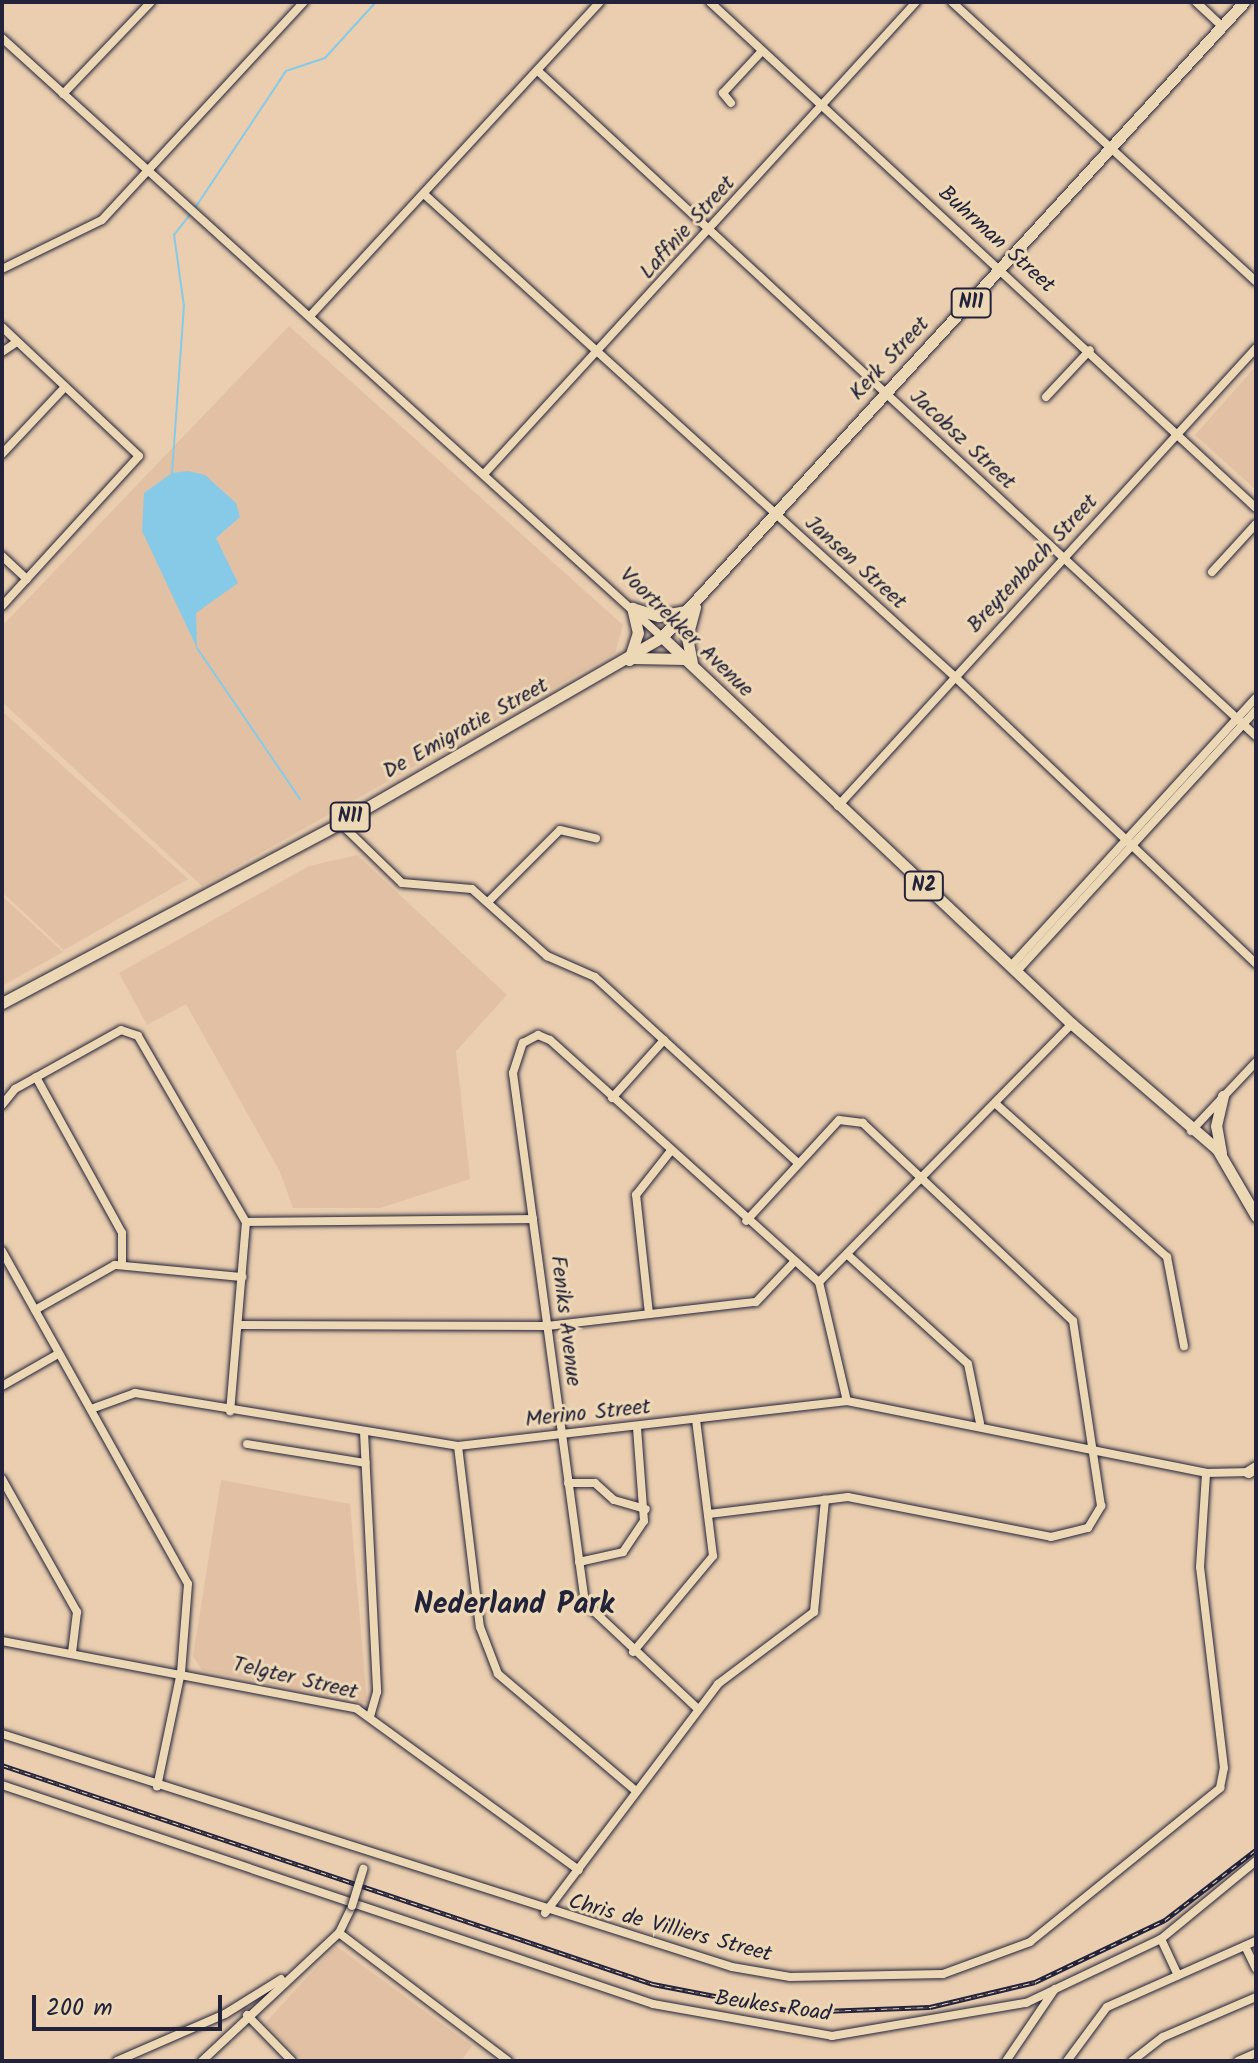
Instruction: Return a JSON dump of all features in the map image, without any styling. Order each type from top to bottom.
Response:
[{"type":"highway","name":"Kerk Street","points":[[662,637],[777,516],[885,392],[1004,270],[1244,2]]},
{"type":"highway","points":[[693,606],[687,632],[689,663],[631,659],[638,633],[632,608],[659,616],[693,606]]},
{"type":"highway","name":"De Emigratie Street","points":[[2,1012],[34,990],[631,659],[662,637]]},
{"type":"highway","name":"Voortrekker Avenue","points":[[662,637],[838,806],[1191,1131]]},
{"type":"highway","name":"De Emigratie Street","points":[[2,1003],[34,990]]},
{"type":"highway","points":[[1221,1153],[1216,1120],[1223,1096]]},
{"type":"highway","name":"N2","points":[[1191,1131],[1221,1153],[1256,1216]]},
{"type":"street","points":[[63,94],[151,2]]},
{"type":"street","points":[[2,269],[90,228],[148,172],[304,2]]},
{"type":"street","points":[[311,315],[600,2]]},
{"type":"street","name":"Buhrman Street","points":[[710,2],[1004,270],[1256,508]]},
{"type":"street","name":"Laffnie Street","points":[[484,474],[711,230],[916,2]]},
{"type":"street","points":[[952,2],[1256,282]]},
{"type":"street","points":[[1196,2],[1222,26]]},
{"type":"street","name":"Voortrekker Avenue","points":[[2,38],[311,315],[662,637]]},
{"type":"street","points":[[731,103],[723,93],[762,51]]},
{"type":"street","name":"Jacobsz Street","points":[[538,71],[1256,736]]},
{"type":"street","name":"Jansen Street","points":[[424,194],[954,676],[1256,964]]},
{"type":"street","points":[[2,327],[132,446],[138,460],[2,606]]},
{"type":"street","points":[[2,352],[17,342]]},
{"type":"street","name":"Breytenbach Street","points":[[838,806],[1256,348]]},
{"type":"street","points":[[1046,397],[1090,350]]},
{"type":"street","points":[[2,454],[65,387]]},
{"type":"street","points":[[1212,572],[1256,524]]},
{"type":"street","points":[[2,556],[27,579]]},
{"type":"street","points":[[1014,968],[1240,721],[1256,698]]},
{"type":"street","points":[[1240,721],[1256,710]]},
{"type":"street","points":[[340,823],[402,883],[462,886],[489,901],[547,956],[601,981],[797,1162]]},
{"type":"street","points":[[489,901],[557,831],[576,828],[596,838]]},
{"type":"street","points":[[819,1282],[850,1257],[925,1181],[1072,1024]]},
{"type":"street","points":[[2,1105],[36,1077],[121,1030],[134,1031],[246,1222],[230,1411]]},
{"type":"street","name":"Feniks Avenue","points":[[612,1098],[547,1038],[529,1038],[512,1068],[587,1609],[698,1709]]},
{"type":"street","points":[[664,1040],[612,1098],[746,1221],[819,1282],[847,1401]]},
{"type":"street","points":[[1191,1131],[1256,1062]]},
{"type":"street","points":[[36,1077],[122,1233],[122,1264]]},
{"type":"street","points":[[997,1105],[1167,1257],[1184,1346]]},
{"type":"street","points":[[709,1514],[825,1500],[877,1501],[1073,1536],[1088,1528],[1101,1506],[1073,1321],[925,1181],[850,1116],[797,1162],[746,1221]]},
{"type":"street","points":[[649,1314],[636,1195],[670,1152]]},
{"type":"street","points":[[246,1222],[533,1219]]},
{"type":"street","points":[[2,1251],[188,1584],[181,1672],[157,1787]]},
{"type":"street","points":[[850,1257],[968,1364],[980,1423]]},
{"type":"street","points":[[238,1325],[547,1326],[756,1302],[794,1262]]},
{"type":"street","points":[[35,1310],[122,1264],[242,1277]]},
{"type":"street","points":[[2,1386],[58,1354]]},
{"type":"street","name":"Merino Street","points":[[91,1409],[129,1392],[458,1446],[847,1401],[1094,1445],[1206,1473],[1253,1470]]},
{"type":"street","points":[[633,1652],[709,1564],[709,1514],[696,1420]]},
{"type":"street","points":[[579,1562],[628,1549],[646,1509],[637,1427]]},
{"type":"street","points":[[364,1432],[377,1692],[370,1716]]},
{"type":"street","points":[[247,1444],[365,1463]]},
{"type":"street","points":[[458,1446],[480,1627],[498,1674],[635,1790]]},
{"type":"street","name":"Chris de Villiers Street","points":[[2,1734],[545,1913],[790,1977],[943,1974],[1030,1942],[1223,1782],[1200,1567],[1206,1473]]},
{"type":"street","points":[[2,1479],[77,1612],[72,1653]]},
{"type":"street","points":[[568,1483],[595,1483],[614,1500],[646,1509]]},
{"type":"street","points":[[545,1913],[635,1790],[727,1675],[814,1612],[825,1500]]},
{"type":"street","name":"Telgter Street","points":[[2,1641],[181,1672],[370,1716],[579,1870]]},
{"type":"street","name":"Beukes Road","points":[[2,1785],[352,1906],[488,1944],[653,2004],[812,2034],[913,2027],[1026,2003],[1161,1939],[1256,1861]]},
{"type":"street","points":[[202,2061],[247,2015],[339,1933],[352,1906],[368,1855]]},
{"type":"street","points":[[339,1933],[508,2061]]},
{"type":"street","points":[[1161,1939],[1178,1975]]},
{"type":"street","points":[[1067,2061],[1107,2007],[1256,1941]]},
{"type":"street","points":[[1245,1946],[1256,1969]]},
{"type":"street","points":[[117,2061],[225,2014],[293,1974]]},
{"type":"street","points":[[1006,2061],[1057,1986]]},
{"type":"street","points":[[1132,2061],[1163,2037],[1256,1997]]},
{"type":"street","points":[[247,2015],[292,2061]]},
{"type":"street","points":[[1238,2061],[1256,2053]]},
{"type":"shaded area","points":[[289,326],[623,625],[615,653],[202,886],[2,702],[2,626]]},
{"type":"shaded area","points":[[1256,366],[1256,490],[1195,435]]},
{"type":"shaded area","points":[[2,711],[188,879],[64,950],[2,892]]},
{"type":"shaded area","points":[[357,855],[507,995],[456,1051],[470,1179],[380,1208],[293,1208],[280,1172],[186,1004],[147,1025],[119,973],[309,866]]},
{"type":"shaded area","points":[[2,896],[63,952],[2,986]]},
{"type":"shaded area","points":[[221,1480],[350,1504],[367,1703],[202,1670],[193,1656]]},
{"type":"shaded area","points":[[336,1946],[472,2046],[461,2061],[303,2061],[265,2023]]},
{"type":"water","points":[[188,471],[205,475],[236,503],[240,517],[216,538],[238,583],[196,613],[197,648],[142,531],[144,493],[172,473]]},
{"type":"waterway","points":[[195,208],[286,71],[325,58],[376,2]]},
{"type":"waterway","points":[[172,473],[184,306],[174,235],[191,213]]},
{"type":"waterway","points":[[197,648],[300,799]]},
{"type":"railway","points":[[2,1765],[653,1984],[797,2012],[930,2007],[1035,1982],[1165,1920],[1256,1850]]},
{"type":"district","name":"Nederland Park","points":[[514,1605]]}]
